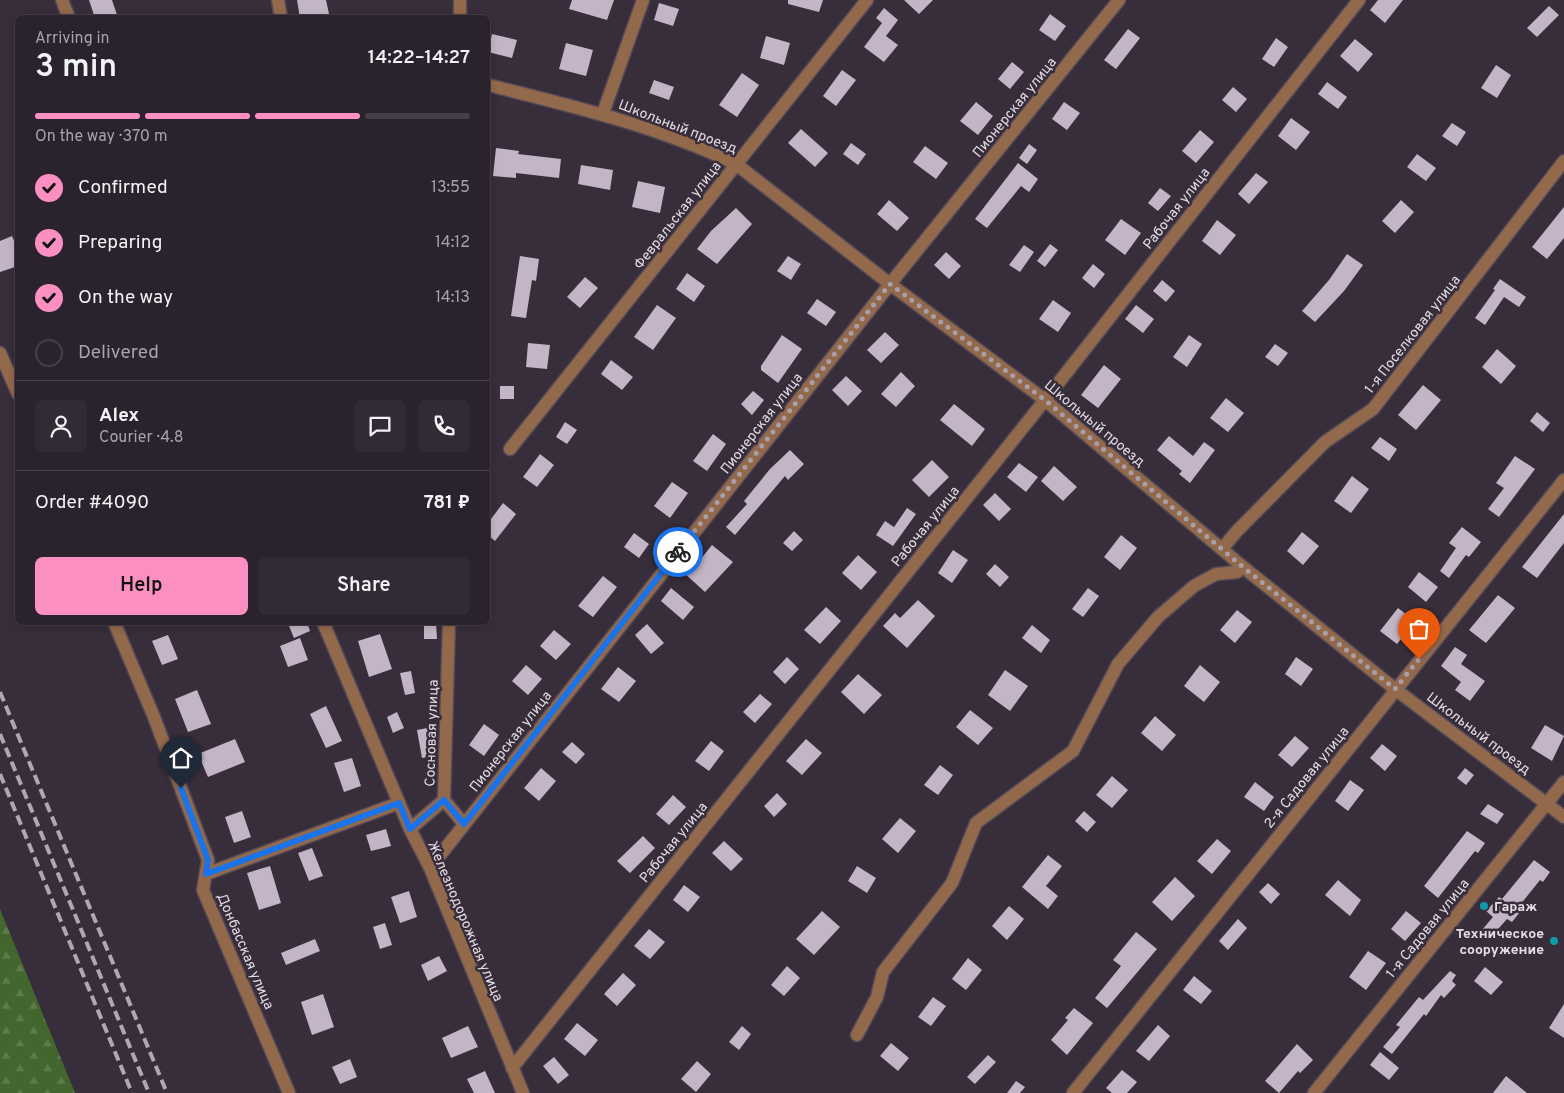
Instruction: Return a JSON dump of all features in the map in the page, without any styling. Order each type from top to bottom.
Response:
[{"type":"street","points":[[62,0],[68,15]]},
{"type":"street","points":[[278,0],[280,15]]},
{"type":"street","points":[[460,0],[460,15]]},
{"type":"street","points":[[603,113],[643,0]]},
{"type":"street","name":"Февральская улица","points":[[510,449],[867,0]]},
{"type":"street","name":"Пионерская улица","points":[[430,868],[890,284],[1119,0]]},
{"type":"street","name":"Рабочая улица","points":[[512,1068],[1045,400],[1359,0]]},
{"type":"street","name":"Школьный проезд","points":[[490,85],[603,113],[711,152],[736,164],[890,284],[1045,400],[1243,567],[1395,689],[1564,817]]},
{"type":"street","name":"1-я Поселковая улица","points":[[1222,549],[1237,530],[1325,442],[1373,408],[1564,161]]},
{"type":"street","points":[[0,352],[15,387]]},
{"type":"street","name":"2-я Садовая улица","points":[[1073,1093],[1564,480]]},
{"type":"street","points":[[857,1035],[878,997],[883,972],[952,883],[976,823],[1073,751],[1118,664],[1158,617],[1201,582],[1216,574],[1237,572],[1243,567]]},
{"type":"street","name":"Донбасская улица","points":[[115,625],[154,716],[208,860],[204,890],[289,1093]]},
{"type":"street","name":"Железнодорожная улица","points":[[324,625],[410,829],[430,868],[523,1093]]},
{"type":"street","name":"Сосновая улица","points":[[410,829],[444,800],[449,625]]},
{"type":"street","name":"1-я Садовая улица","points":[[1314,1093],[1564,782]]},
{"type":"street","points":[[444,800],[464,824]]},
{"type":"street","points":[[206,874],[399,803]]},
{"type":"green space","points":[[0,909],[75,1093],[0,1093]]},
{"type":"building","points":[[89,0],[112,0],[117,15],[94,15]]},
{"type":"building","points":[[297,0],[326,0],[329,14],[300,15]]},
{"type":"building","points":[[572,0],[614,0],[607,20],[569,9]]},
{"type":"building","points":[[788,0],[823,0],[819,12],[788,4]]},
{"type":"building","points":[[904,0],[933,0],[919,14]]},
{"type":"building","points":[[1378,0],[1403,0],[1385,23],[1370,10]]},
{"type":"building","points":[[659,3],[679,9],[673,26],[654,20]]},
{"type":"building","points":[[1549,6],[1559,15],[1537,37],[1527,28]]},
{"type":"building","points":[[884,8],[898,20],[886,36],[898,45],[884,62],[864,47],[882,23],[876,18]]},
{"type":"building","points":[[1050,14],[1066,26],[1055,41],[1039,30]]},
{"type":"building","points":[[1128,29],[1140,38],[1116,69],[1104,60]]},
{"type":"building","points":[[492,34],[517,40],[512,58],[490,52]]},
{"type":"building","points":[[766,36],[790,43],[784,65],[760,58]]},
{"type":"building","points":[[1276,38],[1288,47],[1274,67],[1262,59]]},
{"type":"building","points":[[1355,39],[1373,54],[1358,72],[1340,56]]},
{"type":"building","points":[[566,43],[593,50],[586,76],[559,69]]},
{"type":"building","points":[[1012,62],[1024,72],[1010,89],[998,79]]},
{"type":"building","points":[[1496,65],[1511,75],[1497,98],[1481,88]]},
{"type":"building","points":[[842,70],[856,80],[836,106],[823,96]]},
{"type":"building","points":[[742,73],[759,85],[737,117],[719,105]]},
{"type":"building","points":[[654,80],[674,87],[669,100],[649,93]]},
{"type":"building","points":[[1327,82],[1347,97],[1338,109],[1318,94]]},
{"type":"building","points":[[1233,87],[1247,99],[1236,112],[1222,100]]},
{"type":"building","points":[[976,102],[993,116],[978,135],[960,121]]},
{"type":"building","points":[[1064,102],[1080,113],[1067,130],[1052,119]]},
{"type":"building","points":[[1291,118],[1310,132],[1296,150],[1278,136]]},
{"type":"building","points":[[1452,123],[1466,132],[1457,146],[1442,136]]},
{"type":"building","points":[[801,129],[828,153],[815,167],[788,143]]},
{"type":"building","points":[[1200,130],[1214,142],[1196,163],[1182,151]]},
{"type":"building","points":[[851,143],[866,154],[858,165],[843,154]]},
{"type":"building","points":[[1029,144],[1037,150],[1027,164],[1019,158]]},
{"type":"building","points":[[925,146],[948,163],[936,179],[913,162]]},
{"type":"building","points":[[496,148],[519,151],[518,154],[561,159],[559,178],[516,173],[516,178],[493,176]]},
{"type":"building","points":[[1417,154],[1436,168],[1426,181],[1407,167]]},
{"type":"building","points":[[1018,163],[1038,179],[1029,192],[1021,186],[987,228],[975,219]]},
{"type":"building","points":[[581,165],[613,170],[610,190],[578,184]]},
{"type":"building","points":[[1256,173],[1268,182],[1249,204],[1238,194]]},
{"type":"building","points":[[638,181],[665,187],[660,213],[632,207]]},
{"type":"building","points":[[1160,188],[1171,196],[1158,211],[1148,203]]},
{"type":"building","points":[[889,200],[909,218],[897,231],[877,214]]},
{"type":"building","points":[[1401,200],[1414,212],[1395,233],[1382,221]]},
{"type":"building","points":[[1564,207],[1564,238],[1547,259],[1532,247]]},
{"type":"building","points":[[736,208],[752,224],[717,264],[697,249],[711,231]]},
{"type":"building","points":[[1121,219],[1141,233],[1125,255],[1105,240]]},
{"type":"building","points":[[1217,220],[1236,235],[1220,255],[1202,241]]},
{"type":"building","points":[[12,236],[15,243],[15,267],[0,272],[0,241]]},
{"type":"building","points":[[1050,244],[1058,250],[1045,267],[1037,261]]},
{"type":"building","points":[[1024,245],[1034,252],[1020,272],[1009,265]]},
{"type":"building","points":[[946,252],[961,266],[949,279],[934,265]]},
{"type":"building","points":[[1347,254],[1363,265],[1344,291],[1315,322],[1302,311],[1329,280]]},
{"type":"building","points":[[520,256],[539,259],[536,281],[532,280],[526,318],[511,316]]},
{"type":"building","points":[[788,256],[801,264],[791,280],[777,271]]},
{"type":"building","points":[[1093,264],[1105,274],[1094,288],[1082,278]]},
{"type":"building","points":[[687,273],[705,286],[694,302],[676,289]]},
{"type":"building","points":[[585,277],[598,288],[580,308],[567,297]]},
{"type":"building","points":[[1500,279],[1526,297],[1519,307],[1504,297],[1485,325],[1475,318],[1495,290],[1493,289]]},
{"type":"building","points":[[1162,280],[1175,291],[1166,302],[1153,291]]},
{"type":"building","points":[[817,299],[836,312],[826,326],[807,313]]},
{"type":"building","points":[[1053,300],[1071,313],[1058,332],[1039,319]]},
{"type":"building","points":[[657,305],[676,318],[653,350],[634,337]]},
{"type":"building","points":[[1136,305],[1154,319],[1143,333],[1125,319]]},
{"type":"building","points":[[885,332],[899,345],[881,363],[867,350]]},
{"type":"building","points":[[782,335],[802,349],[778,383],[761,370],[761,366]]},
{"type":"building","points":[[1189,335],[1202,344],[1187,367],[1173,357]]},
{"type":"building","points":[[528,343],[550,345],[547,369],[526,367]]},
{"type":"building","points":[[1275,344],[1288,353],[1278,366],[1265,357]]},
{"type":"building","points":[[1497,349],[1516,366],[1501,384],[1482,367]]},
{"type":"building","points":[[611,360],[633,377],[622,390],[601,374]]},
{"type":"building","points":[[1104,365],[1121,379],[1098,408],[1081,395]]},
{"type":"building","points":[[901,372],[915,386],[896,407],[881,394]]},
{"type":"building","points":[[846,376],[862,391],[848,406],[832,390]]},
{"type":"building","points":[[1423,385],[1441,400],[1416,430],[1398,415]]},
{"type":"building","points":[[500,386],[514,386],[514,399],[500,399]]},
{"type":"building","points":[[753,391],[764,400],[752,415],[741,404]]},
{"type":"building","points":[[1226,398],[1244,413],[1228,432],[1210,418]]},
{"type":"building","points":[[954,404],[985,429],[972,446],[940,420]]},
{"type":"building","points":[[1537,412],[1550,423],[1543,432],[1530,421]]},
{"type":"building","points":[[565,422],[577,430],[567,444],[556,437]]},
{"type":"building","points":[[713,434],[726,444],[707,471],[693,461]]},
{"type":"building","points":[[1169,436],[1193,456],[1204,442],[1215,450],[1190,483],[1179,474],[1182,471],[1157,450]]},
{"type":"building","points":[[1380,437],[1397,449],[1389,461],[1371,448]]},
{"type":"building","points":[[790,450],[804,464],[788,480],[785,476],[735,535],[726,527],[747,504],[744,501],[770,469]]},
{"type":"building","points":[[540,454],[554,465],[537,487],[523,477]]},
{"type":"building","points":[[1515,456],[1535,469],[1499,517],[1488,509],[1504,488],[1496,483]]},
{"type":"building","points":[[932,460],[949,477],[929,497],[912,480]]},
{"type":"building","points":[[1019,463],[1038,477],[1026,492],[1007,477]]},
{"type":"building","points":[[1054,466],[1077,487],[1063,501],[1041,481]]},
{"type":"building","points":[[1352,476],[1369,489],[1351,513],[1334,501]]},
{"type":"building","points":[[672,482],[688,493],[670,518],[654,506]]},
{"type":"building","points":[[995,493],[1011,509],[999,521],[983,505]]},
{"type":"building","points":[[503,503],[516,514],[495,541],[490,537],[490,520]]},
{"type":"building","points":[[907,508],[916,514],[893,546],[876,535],[885,521],[894,527]]},
{"type":"building","points":[[1564,514],[1564,543],[1537,578],[1522,567]]},
{"type":"building","points":[[1462,527],[1481,542],[1469,557],[1466,555],[1449,578],[1440,571],[1456,548],[1449,543]]},
{"type":"building","points":[[794,531],[803,540],[792,551],[783,543]]},
{"type":"building","points":[[1302,532],[1319,546],[1303,565],[1287,551]]},
{"type":"building","points":[[634,533],[649,544],[639,558],[624,547]]},
{"type":"building","points":[[1121,535],[1137,548],[1120,570],[1104,557]]},
{"type":"building","points":[[712,545],[733,562],[705,592],[683,572],[693,562],[696,565]]},
{"type":"building","points":[[953,550],[968,560],[952,583],[938,573]]},
{"type":"building","points":[[858,555],[877,572],[861,590],[842,573]]},
{"type":"building","points":[[995,564],[1009,577],[1000,587],[986,574]]},
{"type":"building","points":[[1419,572],[1438,587],[1426,602],[1408,587]]},
{"type":"building","points":[[603,576],[617,587],[593,617],[578,606]]},
{"type":"building","points":[[671,588],[694,607],[683,620],[661,601]]},
{"type":"building","points":[[1088,588],[1099,596],[1083,617],[1072,609]]},
{"type":"building","points":[[1498,595],[1515,608],[1486,643],[1469,630]]},
{"type":"building","points":[[918,600],[935,616],[907,648],[883,626],[895,613],[900,618]]},
{"type":"building","points":[[826,607],[841,621],[820,644],[804,630]]},
{"type":"building","points":[[1398,608],[1415,621],[1397,644],[1380,631]]},
{"type":"building","points":[[1237,610],[1252,622],[1235,643],[1220,630]]},
{"type":"building","points":[[647,624],[664,643],[651,654],[635,635]]},
{"type":"building","points":[[308,625],[310,631],[294,638],[289,626]]},
{"type":"building","points":[[424,625],[436,625],[437,639],[424,639]]},
{"type":"building","points":[[1032,625],[1050,640],[1041,653],[1022,638]]},
{"type":"building","points":[[554,630],[571,644],[556,660],[540,646]]},
{"type":"building","points":[[380,634],[392,669],[369,677],[358,641]]},
{"type":"building","points":[[168,635],[178,659],[162,665],[152,641]]},
{"type":"building","points":[[300,638],[308,660],[288,667],[280,646]]},
{"type":"building","points":[[1455,647],[1467,655],[1461,664],[1485,681],[1470,701],[1455,690],[1461,682],[1441,666]]},
{"type":"building","points":[[787,657],[799,669],[785,684],[773,672]]},
{"type":"building","points":[[1296,657],[1313,669],[1301,686],[1285,674]]},
{"type":"building","points":[[526,665],[542,679],[528,695],[512,681]]},
{"type":"building","points":[[1200,665],[1220,682],[1204,702],[1184,686]]},
{"type":"building","points":[[618,667],[636,681],[619,702],[601,689]]},
{"type":"building","points":[[1005,670],[1028,686],[1010,711],[988,695]]},
{"type":"building","points":[[411,671],[415,693],[405,695],[400,673]]},
{"type":"building","points":[[858,674],[882,695],[864,714],[841,692]]},
{"type":"building","points":[[197,690],[211,724],[188,732],[175,699]]},
{"type":"building","points":[[760,694],[772,704],[755,723],[743,712]]},
{"type":"building","points":[[326,706],[342,741],[326,748],[310,714]]},
{"type":"building","points":[[970,710],[993,728],[978,745],[956,727]]},
{"type":"building","points":[[397,712],[404,728],[393,733],[387,717]]},
{"type":"building","points":[[1155,716],[1176,735],[1162,751],[1141,733]]},
{"type":"building","points":[[484,724],[499,735],[484,756],[469,745]]},
{"type":"building","points":[[1545,725],[1564,736],[1552,761],[1531,748]]},
{"type":"building","points":[[432,727],[437,755],[422,758],[417,730]]},
{"type":"building","points":[[1295,736],[1309,748],[1292,767],[1278,755]]},
{"type":"building","points":[[235,739],[245,762],[208,777],[198,754]]},
{"type":"building","points":[[806,739],[822,753],[802,775],[786,761]]},
{"type":"building","points":[[711,741],[724,751],[709,771],[695,761]]},
{"type":"building","points":[[572,742],[585,754],[576,764],[562,752]]},
{"type":"building","points":[[1382,744],[1397,756],[1385,771],[1370,758]]},
{"type":"building","points":[[352,758],[361,786],[344,792],[334,763]]},
{"type":"building","points":[[940,765],[953,775],[938,795],[924,785]]},
{"type":"building","points":[[541,768],[556,781],[539,801],[524,788]]},
{"type":"building","points":[[1465,768],[1474,775],[1466,785],[1457,778]]},
{"type":"building","points":[[1112,776],[1128,790],[1112,808],[1096,795]]},
{"type":"building","points":[[1350,780],[1364,790],[1348,811],[1335,801]]},
{"type":"building","points":[[1255,782],[1274,797],[1264,811],[1244,797]]},
{"type":"building","points":[[777,793],[787,804],[774,817],[764,806]]},
{"type":"building","points":[[673,795],[686,807],[669,825],[656,814]]},
{"type":"building","points":[[1488,804],[1504,814],[1497,824],[1480,814]]},
{"type":"building","points":[[242,811],[251,837],[234,843],[225,817]]},
{"type":"building","points":[[1084,811],[1096,822],[1087,832],[1075,821]]},
{"type":"building","points":[[900,818],[916,831],[898,853],[882,839]]},
{"type":"building","points":[[386,829],[391,846],[371,851],[366,835]]},
{"type":"building","points":[[1467,831],[1485,843],[1478,853],[1475,851],[1438,898],[1424,886]]},
{"type":"building","points":[[643,836],[655,848],[630,873],[617,861]]},
{"type":"building","points":[[1217,839],[1231,851],[1212,874],[1197,861]]},
{"type":"building","points":[[724,841],[743,859],[731,871],[712,853]]},
{"type":"building","points":[[312,848],[323,876],[309,881],[298,853]]},
{"type":"building","points":[[1048,855],[1062,866],[1046,886],[1058,896],[1048,909],[1022,887]]},
{"type":"building","points":[[1534,860],[1550,872],[1543,882],[1540,880],[1516,910],[1520,912],[1512,922],[1507,919],[1491,937],[1482,930],[1493,917],[1486,911],[1499,897],[1502,899]]},
{"type":"building","points":[[270,866],[281,903],[259,910],[247,873]]},
{"type":"building","points":[[857,866],[876,878],[867,893],[848,881]]},
{"type":"building","points":[[1175,877],[1195,896],[1172,921],[1152,902]]},
{"type":"building","points":[[1338,880],[1361,900],[1350,916],[1325,895]]},
{"type":"building","points":[[1268,883],[1280,894],[1271,904],[1259,892]]},
{"type":"building","points":[[684,885],[700,897],[688,912],[673,900]]},
{"type":"building","points":[[409,891],[417,917],[400,923],[391,897]]},
{"type":"building","points":[[1009,906],[1024,919],[1007,940],[992,926]]},
{"type":"building","points":[[822,911],[840,927],[814,955],[796,939]]},
{"type":"building","points":[[1406,911],[1421,923],[1405,941],[1391,929]]},
{"type":"building","points":[[1238,919],[1247,928],[1228,950],[1219,941]]},
{"type":"building","points":[[385,923],[392,945],[380,949],[373,927]]},
{"type":"building","points":[[649,929],[665,942],[650,959],[634,946]]},
{"type":"building","points":[[1136,932],[1157,949],[1107,1008],[1095,998],[1121,966],[1113,960]]},
{"type":"building","points":[[315,939],[320,951],[286,965],[281,953]]},
{"type":"building","points":[[1368,951],[1386,963],[1366,990],[1349,977]]},
{"type":"building","points":[[439,956],[447,971],[428,981],[421,965]]},
{"type":"building","points":[[968,958],[982,970],[966,990],[952,979]]},
{"type":"building","points":[[787,966],[800,978],[784,996],[771,985]]},
{"type":"building","points":[[1485,967],[1503,982],[1491,995],[1474,981]]},
{"type":"building","points":[[1450,971],[1456,975],[1452,981],[1456,985],[1444,998],[1441,995],[1426,1016],[1424,1014],[1392,1054],[1383,1047],[1400,1027],[1396,1025],[1419,997],[1423,1000]]},
{"type":"building","points":[[623,973],[636,985],[617,1006],[604,994]]},
{"type":"building","points":[[1194,976],[1212,991],[1201,1004],[1183,990]]},
{"type":"building","points":[[323,994],[334,1027],[312,1035],[301,1002]]},
{"type":"building","points":[[933,997],[946,1006],[931,1026],[918,1017]]},
{"type":"building","points":[[1564,1004],[1564,1038],[1549,1028]]},
{"type":"building","points":[[1074,1008],[1093,1023],[1067,1055],[1051,1040],[1068,1020],[1065,1018]]},
{"type":"building","points":[[577,1023],[598,1040],[585,1056],[564,1039]]},
{"type":"building","points":[[1158,1025],[1170,1036],[1149,1061],[1136,1051]]},
{"type":"building","points":[[468,1026],[478,1047],[451,1058],[442,1038]]},
{"type":"building","points":[[742,1026],[751,1034],[739,1050],[729,1042]]},
{"type":"building","points":[[891,1043],[909,1058],[898,1071],[880,1056]]},
{"type":"building","points":[[1297,1044],[1313,1060],[1300,1073],[1298,1071],[1279,1093],[1265,1081]]},
{"type":"building","points":[[1380,1052],[1399,1068],[1389,1080],[1370,1065]]},
{"type":"building","points":[[988,1055],[996,1062],[975,1084],[967,1077]]},
{"type":"building","points":[[554,1057],[569,1075],[558,1084],[543,1066]]},
{"type":"building","points":[[350,1059],[357,1077],[340,1084],[332,1067]]},
{"type":"building","points":[[697,1061],[711,1074],[696,1092],[681,1079]]},
{"type":"building","points":[[1122,1070],[1137,1082],[1127,1093],[1112,1093],[1106,1088]]},
{"type":"building","points":[[485,1071],[495,1093],[474,1093],[467,1079]]},
{"type":"building","points":[[1506,1076],[1527,1093],[1493,1093]]},
{"type":"building","points":[[1016,1081],[1025,1087],[1020,1093],[1007,1093]]},
{"type":"railway","points":[[0,692],[167,1093]]},
{"type":"railway","points":[[0,734],[149,1093]]},
{"type":"railway","points":[[0,774],[132,1093]]},
{"type":"way so far","points":[[678,552],[890,284],[1045,400],[1243,567],[1395,689],[1419,659]]},
{"type":"place","name":"Гараж","points":[[1484,906]]},
{"type":"place","name":"Техническое сооружение","points":[[1554,941]]},
{"type":"route","points":[[181,788],[208,860],[206,874],[399,803],[410,829],[444,800],[464,824],[678,552]]}]
